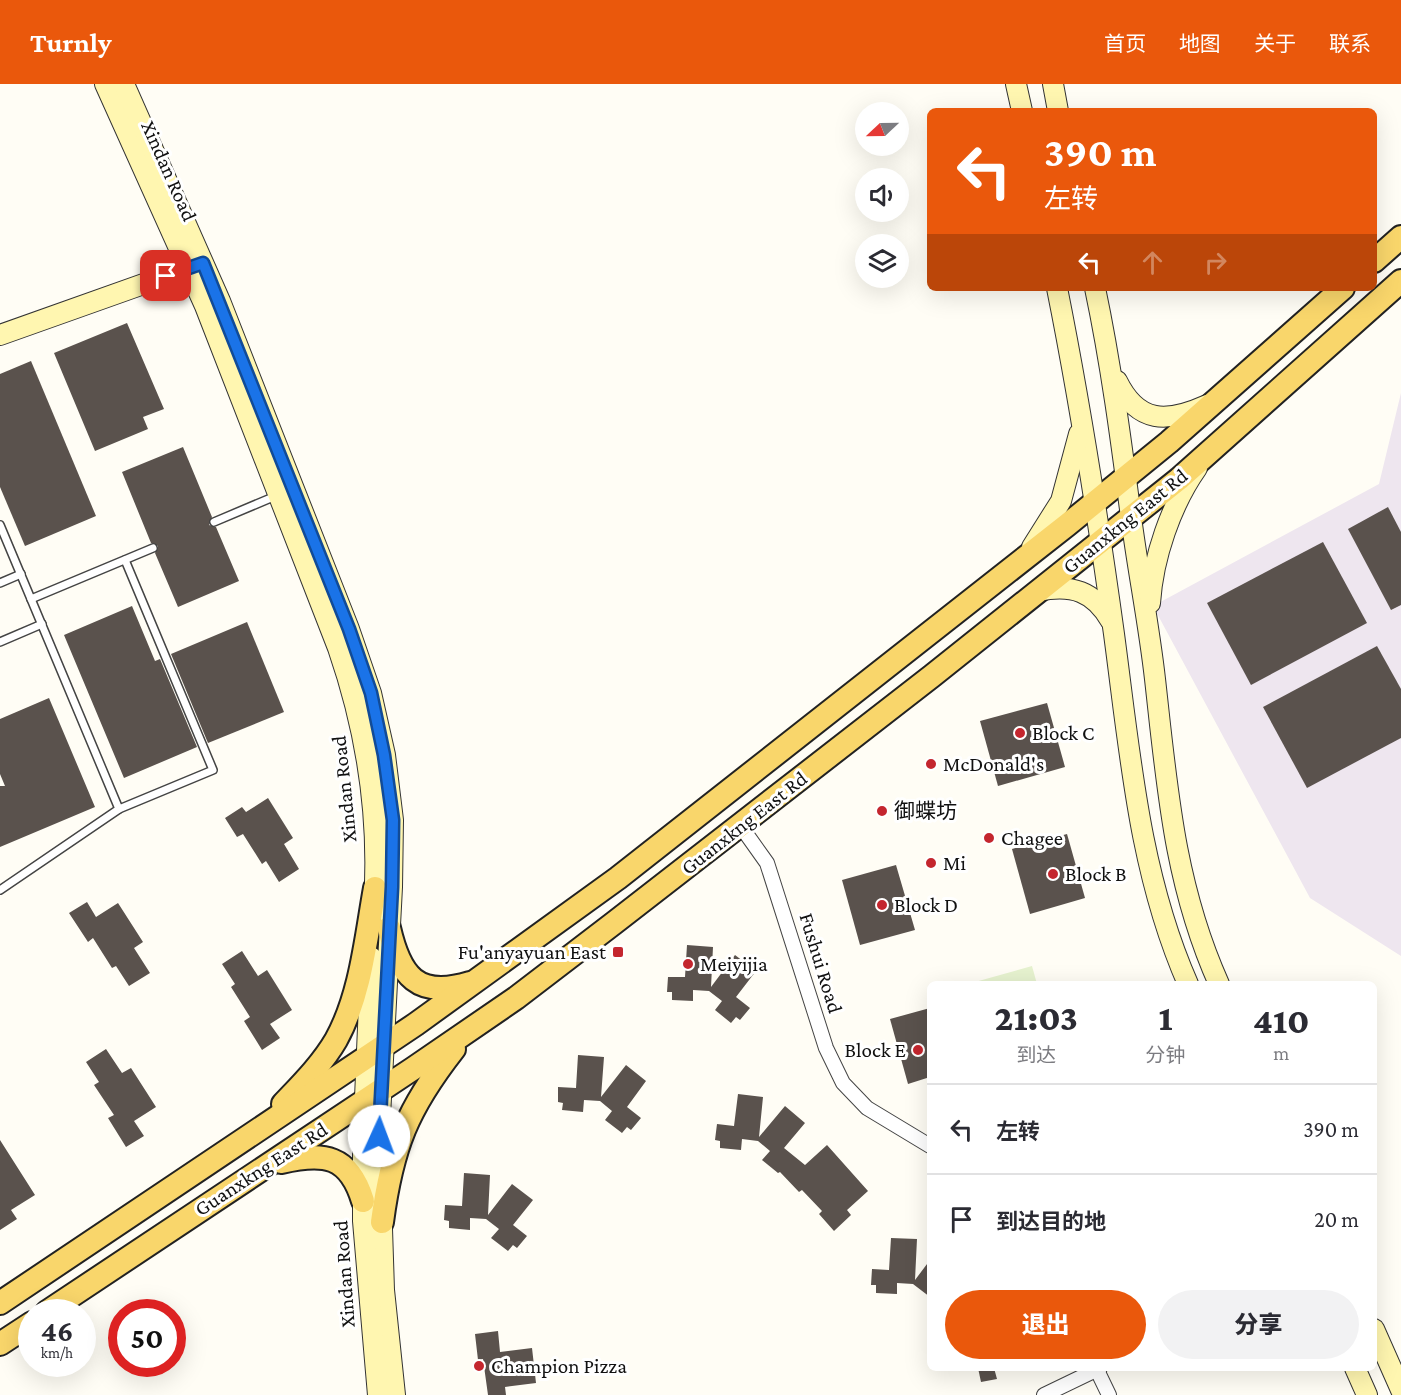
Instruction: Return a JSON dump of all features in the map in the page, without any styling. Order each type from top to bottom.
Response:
[{"type":"main road","name":"Xindan Road","points":[[105,84],[195,266],[205,306],[357,703],[368,762],[374,820],[373,1095],[363,1201],[378,1395]]},
{"type":"main road","name":"Xindan Road","points":[[124,84],[195,266],[349,629],[371,693],[384,755],[393,820],[389,928],[374,1053]]},
{"type":"main road","points":[[1017,84],[1021,108]]},
{"type":"main road","points":[[1053,84],[1057,108]]},
{"type":"main road","points":[[1377,258],[1401,237]]},
{"type":"main road","points":[[0,335],[195,266]]},
{"type":"main road","name":"Guanxkng East Rd","points":[[66,1299],[516,998],[1101,541],[1206,455],[1401,281]]},
{"type":"main road","points":[[1058,291],[1096,502],[1145,852],[1160,912],[1187,981]]},
{"type":"main road","points":[[1096,291],[1110,360],[1127,476],[1174,843],[1190,907],[1218,981]]},
{"type":"main road","name":"Guanxkng East Rd","points":[[0,1303],[374,1053],[480,979],[627,871],[1096,502],[1215,402],[1340,291]]},
{"type":"main road","points":[[1110,360],[1125,395],[1134,406],[1149,415],[1174,417],[1215,402]]},
{"type":"main road","points":[[1021,562],[1042,534],[1061,501],[1075,459],[1082,417]]},
{"type":"main road","points":[[1149,635],[1152,590],[1166,531],[1184,488],[1206,455]]},
{"type":"main road","points":[[1038,591],[1062,588],[1082,591],[1101,604],[1112,623]]},
{"type":"main road","points":[[253,1135],[323,1059],[344,1024],[360,968],[375,888]]},
{"type":"main road","points":[[389,928],[400,961],[409,978],[417,984],[444,988],[480,979]]},
{"type":"main road","points":[[382,1222],[390,1171],[412,1108],[437,1071],[473,1028]]},
{"type":"main road","name":"Xindan Road","points":[[373,1095],[382,1222],[384,1290],[395,1395]]},
{"type":"main road","points":[[262,1167],[309,1156],[330,1158],[339,1163],[354,1178],[363,1201]]},
{"type":"main road","points":[[0,1344],[18,1332]]},
{"type":"main road","points":[[1377,1336],[1401,1389]]},
{"type":"main road","points":[[1356,1371],[1367,1395]]},
{"type":"street","name":"Fushui Road","points":[[740,825],[767,863],[826,1047],[843,1083],[867,1108],[927,1144]]},
{"type":"street","points":[[1044,1395],[1092,1371]]},
{"type":"street","points":[[1099,1371],[1109,1395]]},
{"type":"lane","points":[[214,522],[279,495]]},
{"type":"lane","points":[[0,525],[119,809]]},
{"type":"lane","points":[[31,599],[153,548]]},
{"type":"lane","points":[[0,890],[119,809],[213,770],[125,560]]},
{"type":"lane","points":[[0,583],[21,574]]},
{"type":"lane","points":[[0,642],[42,624]]},
{"type":"shaded area","points":[[1401,393],[1401,956],[1310,898],[1153,606],[1379,484]]},
{"type":"green space","points":[[1032,966],[1036,981],[979,981]]},
{"type":"building","points":[[127,323],[164,409],[143,417],[148,429],[95,451],[54,353]]},
{"type":"building","points":[[31,361],[96,516],[25,546],[0,487],[0,374]]},
{"type":"building","points":[[183,447],[212,517],[209,525],[216,527],[239,581],[178,607],[155,553],[158,546],[151,543],[122,472]]},
{"type":"building","points":[[1388,507],[1401,532],[1401,605],[1391,610],[1348,529]]},
{"type":"building","points":[[1323,542],[1367,623],[1251,685],[1207,603]]},
{"type":"building","points":[[132,606],[155,661],[160,659],[197,747],[124,778],[64,635]]},
{"type":"building","points":[[247,622],[284,712],[208,743],[171,654]]},
{"type":"building","points":[[1377,646],[1401,689],[1401,738],[1307,788],[1263,707]]},
{"type":"building","points":[[49,698],[95,807],[0,847],[0,786],[5,786],[0,774],[0,719]]},
{"type":"building","name":"Block C","points":[[1047,703],[1065,767],[998,786],[980,721]]},
{"type":"building","points":[[268,798],[293,838],[284,844],[299,869],[279,882],[266,861],[262,864],[243,834],[237,837],[225,818],[242,807],[246,812]]},
{"type":"building","name":"Block B","points":[[1067,834],[1085,898],[1030,914],[1012,849]]},
{"type":"building","name":"Block D","points":[[896,865],[915,930],[860,945],[842,880]]},
{"type":"building","points":[[87,902],[96,917],[118,903],[143,942],[134,948],[150,973],[129,986],[116,966],[112,968],[93,938],[88,942],[69,913]]},
{"type":"building","points":[[687,945],[713,947],[711,987],[735,955],[756,971],[736,997],[750,1008],[740,1020],[736,1017],[731,1023],[715,1010],[722,1001],[709,991],[693,990],[693,1001],[672,1000],[672,992],[667,992],[668,977],[685,977]]},
{"type":"building","points":[[242,951],[258,976],[267,970],[292,1010],[270,1024],[280,1038],[262,1050],[244,1021],[250,1017],[231,987],[235,984],[222,964]]},
{"type":"building","name":"Block E","points":[[927,1009],[927,1078],[908,1084],[890,1019]]},
{"type":"building","points":[[106,1049],[122,1073],[131,1068],[156,1107],[134,1121],[144,1136],[126,1147],[108,1118],[114,1115],[94,1085],[99,1082],[86,1062]]},
{"type":"building","points":[[578,1055],[604,1057],[601,1097],[626,1065],[646,1081],[627,1107],[641,1118],[631,1130],[627,1127],[622,1133],[605,1120],[612,1111],[600,1101],[584,1100],[583,1112],[562,1110],[563,1103],[558,1102],[558,1087],[576,1088]]},
{"type":"building","points":[[738,1094],[763,1097],[759,1137],[785,1106],[805,1123],[784,1148],[805,1165],[827,1145],[868,1191],[847,1210],[851,1215],[834,1231],[819,1214],[822,1211],[802,1190],[799,1192],[780,1172],[778,1173],[762,1160],[770,1151],[758,1141],[742,1139],[741,1150],[720,1148],[720,1141],[715,1140],[717,1124],[734,1126]]},
{"type":"building","points":[[0,1140],[35,1195],[11,1210],[17,1219],[0,1230]]},
{"type":"building","points":[[464,1173],[490,1175],[488,1215],[512,1184],[533,1200],[513,1225],[527,1236],[517,1248],[513,1245],[508,1251],[491,1238],[499,1229],[486,1219],[470,1218],[470,1230],[449,1228],[449,1221],[444,1220],[445,1205],[462,1206]]},
{"type":"building","points":[[891,1238],[917,1239],[915,1280],[927,1264],[927,1295],[913,1284],[897,1283],[897,1294],[876,1293],[876,1285],[871,1285],[872,1269],[889,1270]]},
{"type":"building","points":[[498,1331],[500,1352],[532,1348],[536,1383],[505,1387],[506,1395],[488,1395],[483,1359],[478,1360],[475,1334]]},
{"type":"building","points":[[979,1371],[995,1371],[997,1379],[981,1382]]},
{"type":"place","name":"Block C","points":[[1020,733]]},
{"type":"place","name":"McDonald's","points":[[931,764]]},
{"type":"place","name":"御蝶坊","points":[[882,811]]},
{"type":"place","name":"Chagee","points":[[989,838]]},
{"type":"place","name":"Mi","points":[[931,863]]},
{"type":"place","name":"Block B","points":[[1053,874]]},
{"type":"place","name":"Block D","points":[[882,905]]},
{"type":"place","name":"Fu'anyayuan East","points":[[618,952]]},
{"type":"place","name":"Meiyijia","points":[[688,964]]},
{"type":"place","name":"Block E","points":[[918,1050]]},
{"type":"place","name":"Champion Pizza","points":[[479,1366]]},
{"type":"route","points":[[166,276],[203,263],[349,629],[371,693],[384,755],[393,820],[392,887],[379,1136]]}]
